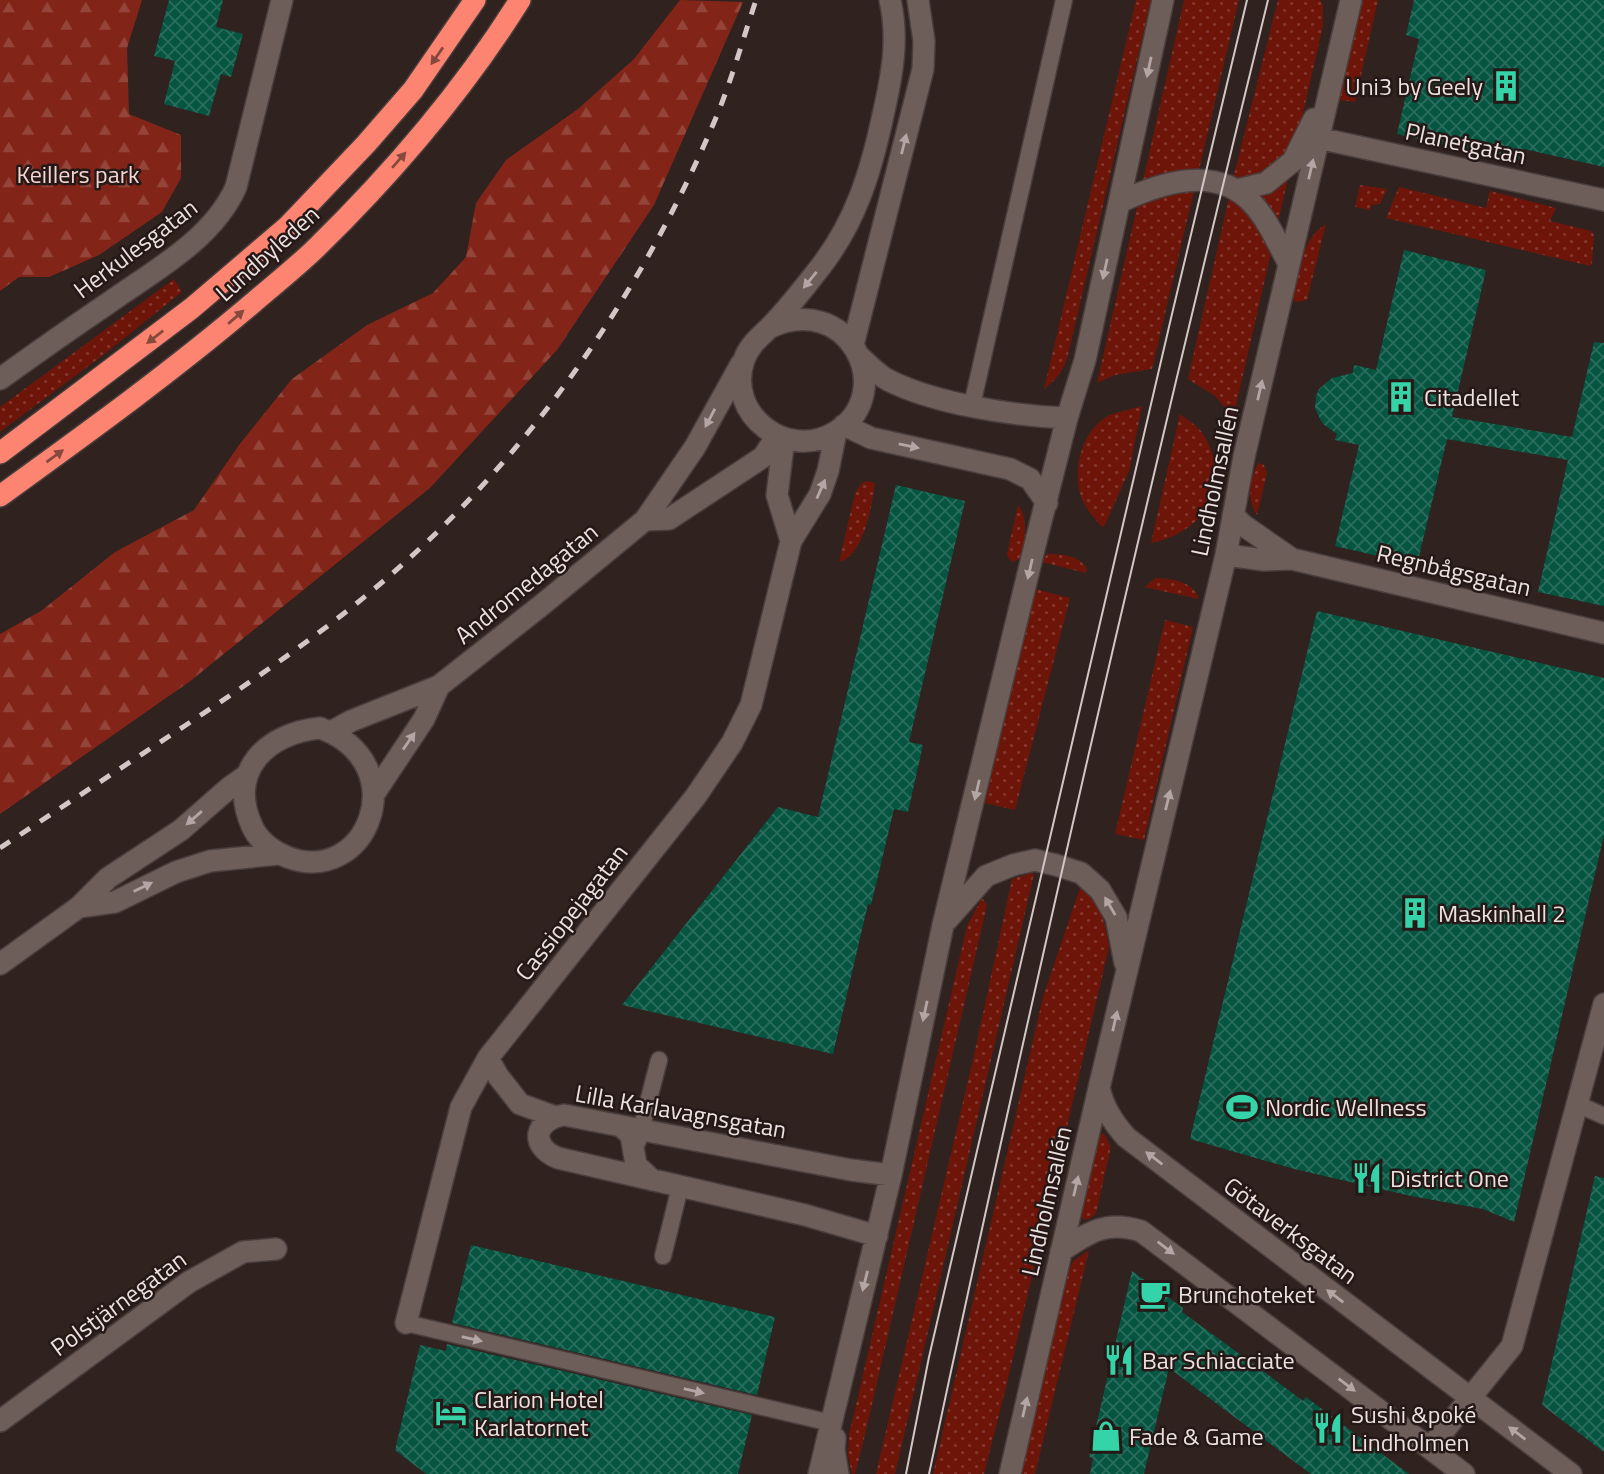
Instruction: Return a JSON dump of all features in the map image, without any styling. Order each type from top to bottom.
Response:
[{"type":"highway","name":"Lundbyleden","points":[[0,453],[192,308],[288,226],[413,90],[475,0]]},
{"type":"highway","name":"Lundbyleden","points":[[0,495],[114,414],[221,330],[313,251],[396,164],[440,111],[497,37],[520,0]]},
{"type":"street","name":"Herkulesgatan","points":[[0,379],[159,268],[218,219],[236,187],[282,0]]},
{"type":"street","points":[[890,0],[895,21],[894,62],[873,164],[846,229],[820,267],[769,328],[750,346],[744,358],[740,385],[744,401],[763,428],[780,438],[806,442],[840,429],[1010,469],[1030,479],[1047,503]]},
{"type":"street","name":"Cassiopejagatan","points":[[406,1323],[461,1107],[488,1058],[696,796],[732,743],[751,705],[791,541],[820,494],[840,429],[856,409],[863,390],[863,369],[856,351],[923,69],[924,41],[918,0]]},
{"type":"street","name":"Lindholmsallén","points":[[819,1474],[891,1175],[943,925],[1067,418],[1085,360],[1163,0]]},
{"type":"street","name":"Lindholmsallén","points":[[1010,1474],[1226,555],[1244,457],[1351,0]]},
{"type":"street","points":[[1120,202],[1149,188],[1176,181],[1204,181],[1237,190],[1266,183],[1293,161],[1331,86]]},
{"type":"street","name":"Planetgatan","points":[[1318,138],[1604,200]]},
{"type":"street","points":[[1237,190],[1260,213],[1289,264]]},
{"type":"street","points":[[769,328],[797,318],[813,319],[842,333],[885,379],[914,392],[1023,416],[1067,418]]},
{"type":"street","name":"Andromedagatan","points":[[331,732],[351,721],[439,685],[645,520],[695,447],[744,358]]},
{"type":"street","name":"Cassiopejagatan","points":[[780,438],[778,495],[791,541]]},
{"type":"street","name":"Andromedagatan","points":[[645,520],[669,519],[763,457],[780,438]]},
{"type":"street","name":"Regnbågsgatan","points":[[1233,515],[1292,559]]},
{"type":"street","name":"Regnbågsgatan","points":[[1226,555],[1264,560],[1292,559],[1604,633]]},
{"type":"street","name":"Andromedagatan","points":[[374,794],[424,719],[439,685]]},
{"type":"street","name":"Andromedagatan","points":[[0,964],[79,906],[108,878],[181,830],[247,775],[262,752],[275,741],[305,730],[320,728],[331,732],[344,739],[362,757],[372,777],[373,811],[367,827],[344,851],[311,861],[295,860],[278,853],[210,861],[176,872],[115,902],[79,906]]},
{"type":"street","points":[[247,775],[244,798],[247,815],[265,844],[278,853]]},
{"type":"street","name":"Lindholmsallén","points":[[943,925],[986,876],[1035,860],[1056,865],[1081,873],[1100,890],[1116,917],[1126,972]]},
{"type":"street","points":[[1430,1448],[1512,1346],[1604,1008]]},
{"type":"street","points":[[488,1058],[520,1104],[553,1116]]},
{"type":"street","name":"Götaverksgatan","points":[[1099,1087],[1104,1106],[1126,1137],[1571,1474]]},
{"type":"street","name":"Lilla Karlavagnsgatan","points":[[877,1236],[805,1215],[654,1181],[547,1153],[539,1142],[539,1131],[543,1123],[553,1116],[564,1115],[891,1175]]},
{"type":"street","points":[[631,1128],[636,1165],[640,1172],[654,1181]]},
{"type":"street","points":[[609,1170],[627,1163],[639,1144],[649,1137],[663,1135]]},
{"type":"street","points":[[1061,1251],[1084,1235],[1104,1227],[1126,1226],[1142,1231],[1464,1474]]},
{"type":"street","name":"Polstjärnegatan","points":[[0,1420],[189,1282],[243,1252],[275,1249]]},
{"type":"street","name":"Lindholmsallén","points":[[837,1394],[834,1450],[838,1474]]},
{"type":"street","name":"Lindholmsallén","points":[[1003,1474],[1017,1442]]},
{"type":"lane","points":[[972,405],[1064,0]]},
{"type":"lane","points":[[631,1128],[659,1060]]},
{"type":"lane","points":[[1577,1104],[1604,1116]]},
{"type":"lane","points":[[663,1256],[680,1187]]},
{"type":"lane","points":[[406,1323],[831,1423]]},
{"type":"shaded area","points":[[1136,0],[1151,0],[1068,355],[1059,374],[1044,389]]},
{"type":"shaded area","points":[[1184,0],[1239,0],[1152,369],[1115,375],[1097,383]]},
{"type":"shaded area","points":[[1278,0],[1320,0],[1323,5],[1323,26],[1232,416],[1215,396],[1188,379],[1234,175]]},
{"type":"shaded area","points":[[1363,0],[1378,0],[1355,102],[1339,100]]},
{"type":"shaded area","points":[[1360,185],[1387,189],[1380,204],[1371,205],[1370,210],[1355,207]]},
{"type":"shaded area","points":[[1399,187],[1486,208],[1490,191],[1556,208],[1550,221],[1591,231],[1594,235],[1592,263],[1590,266],[1386,218]]},
{"type":"shaded area","points":[[1326,224],[1307,300],[1295,302],[1293,297],[1302,256],[1311,238]]},
{"type":"shaded area","points":[[174,279],[182,292],[0,432],[0,407]]},
{"type":"shaded area","points":[[1142,406],[1129,471],[1104,527],[1093,517],[1082,499],[1078,476],[1081,452],[1092,430],[1100,421],[1110,415]]},
{"type":"shaded area","points":[[1180,414],[1198,428],[1209,444],[1214,462],[1213,492],[1208,505],[1191,525],[1166,539],[1151,543]]},
{"type":"shaded area","points":[[1258,463],[1264,465],[1267,473],[1257,515],[1251,503],[1250,489]]},
{"type":"shaded area","points":[[862,483],[875,483],[865,529],[855,550],[848,558],[839,562],[855,493]]},
{"type":"shaded area","points":[[1018,505],[1024,516],[1025,537],[1022,557],[1013,562],[1007,554]]},
{"type":"shaded area","points":[[1047,554],[1074,558],[1087,568],[1086,573],[1042,562]]},
{"type":"shaded area","points":[[1156,578],[1175,580],[1187,585],[1199,599],[1144,587]]},
{"type":"shaded area","points":[[1035,589],[1070,598],[1015,810],[985,803]]},
{"type":"shaded area","points":[[1165,620],[1193,627],[1144,840],[1115,834]]},
{"type":"shaded area","points":[[1034,874],[895,1474],[876,1474],[974,1055],[1012,879]]},
{"type":"shaded area","points":[[1080,888],[1093,899],[1101,914],[1109,947],[1007,1383],[984,1474],[933,1474],[1043,997]]},
{"type":"shaded area","points":[[982,898],[987,905],[864,1439],[855,1474],[852,1474],[848,1455],[849,1435],[967,926]]},
{"type":"shaded area","points":[[1104,1133],[1111,1147],[1096,1213],[1084,1220],[1079,1215],[1099,1136]]},
{"type":"shaded area","points":[[1089,1250],[1035,1474],[1019,1474],[1062,1289],[1073,1261]]},
{"type":"green space","name":"Keillers park","points":[[0,0],[142,0],[127,48],[129,114],[181,135],[181,178],[162,212],[99,255],[49,277],[19,277],[0,291]]},
{"type":"green space","points":[[680,0],[743,2],[654,205],[557,350],[430,488],[189,682],[0,814],[0,634],[41,611],[115,552],[194,510],[239,445],[292,379],[367,325],[433,293],[466,257],[476,203],[506,160],[578,109],[634,59]]},
{"type":"building","points":[[169,0],[223,0],[216,27],[243,34],[231,77],[221,74],[209,116],[164,104],[175,61],[154,56]]},
{"type":"building","name":"Uni3 by Geely","points":[[1414,0],[1604,0],[1604,167],[1524,149],[1522,160],[1495,154],[1494,157],[1397,134],[1419,39],[1406,35]]},
{"type":"building","name":"Citadellet","points":[[1404,250],[1486,270],[1452,417],[1572,437],[1594,342],[1604,343],[1604,606],[1538,592],[1568,460],[1447,439],[1417,565],[1335,546],[1359,445],[1335,440],[1337,434],[1323,424],[1315,408],[1316,396],[1319,389],[1332,378],[1353,373],[1354,365],[1376,370]]},
{"type":"building","points":[[896,485],[965,501],[909,742],[923,745],[908,812],[894,809],[871,905],[868,904],[833,1054],[622,1005],[778,807],[818,817]]},
{"type":"building","name":"Maskinhall 2","points":[[1317,611],[1604,678],[1604,835],[1514,1222],[1483,1209],[1411,1196],[1294,1169],[1190,1139]]},
{"type":"building","points":[[1595,1176],[1604,1178],[1604,1452],[1542,1405]]},
{"type":"building","points":[[471,1245],[775,1317],[757,1395],[452,1323]]},
{"type":"building","points":[[1132,1271],[1183,1308],[1182,1312],[1303,1401],[1306,1397],[1409,1474],[1311,1474],[1169,1368],[1144,1474],[1090,1474],[1093,1458],[1089,1457]]},
{"type":"building","points":[[447,1344],[752,1415],[738,1474],[426,1474],[395,1450],[420,1345],[446,1351]]},
{"type":"tram line","points":[[906,1474],[929,1357],[1247,0]]},
{"type":"tram line","points":[[929,1474],[1093,736],[1268,0]]},
{"type":"railway","points":[[0,848],[213,707],[319,633],[394,572],[492,475],[578,367],[651,250],[683,189],[718,111],[756,0]]},
{"type":"place","name":"Uni3 by Geely","points":[[1506,86]]},
{"type":"place","name":"Citadellet","points":[[1401,397]]},
{"type":"place","name":"Maskinhall 2","points":[[1415,913]]},
{"type":"place","name":"Nordic Wellness","points":[[1242,1107]]},
{"type":"place","name":"District One","points":[[1367,1178]]},
{"type":"place","name":"Brunchoteket","points":[[1155,1294]]},
{"type":"place","name":"Bar Schiacciate","points":[[1119,1360]]},
{"type":"place","name":"Clarion Hotel Karlatornet","points":[[451,1413]]},
{"type":"place","name":"Sushi &poké Lindholmen","points":[[1328,1428]]},
{"type":"place","name":"Fade & Game","points":[[1106,1436]]}]
